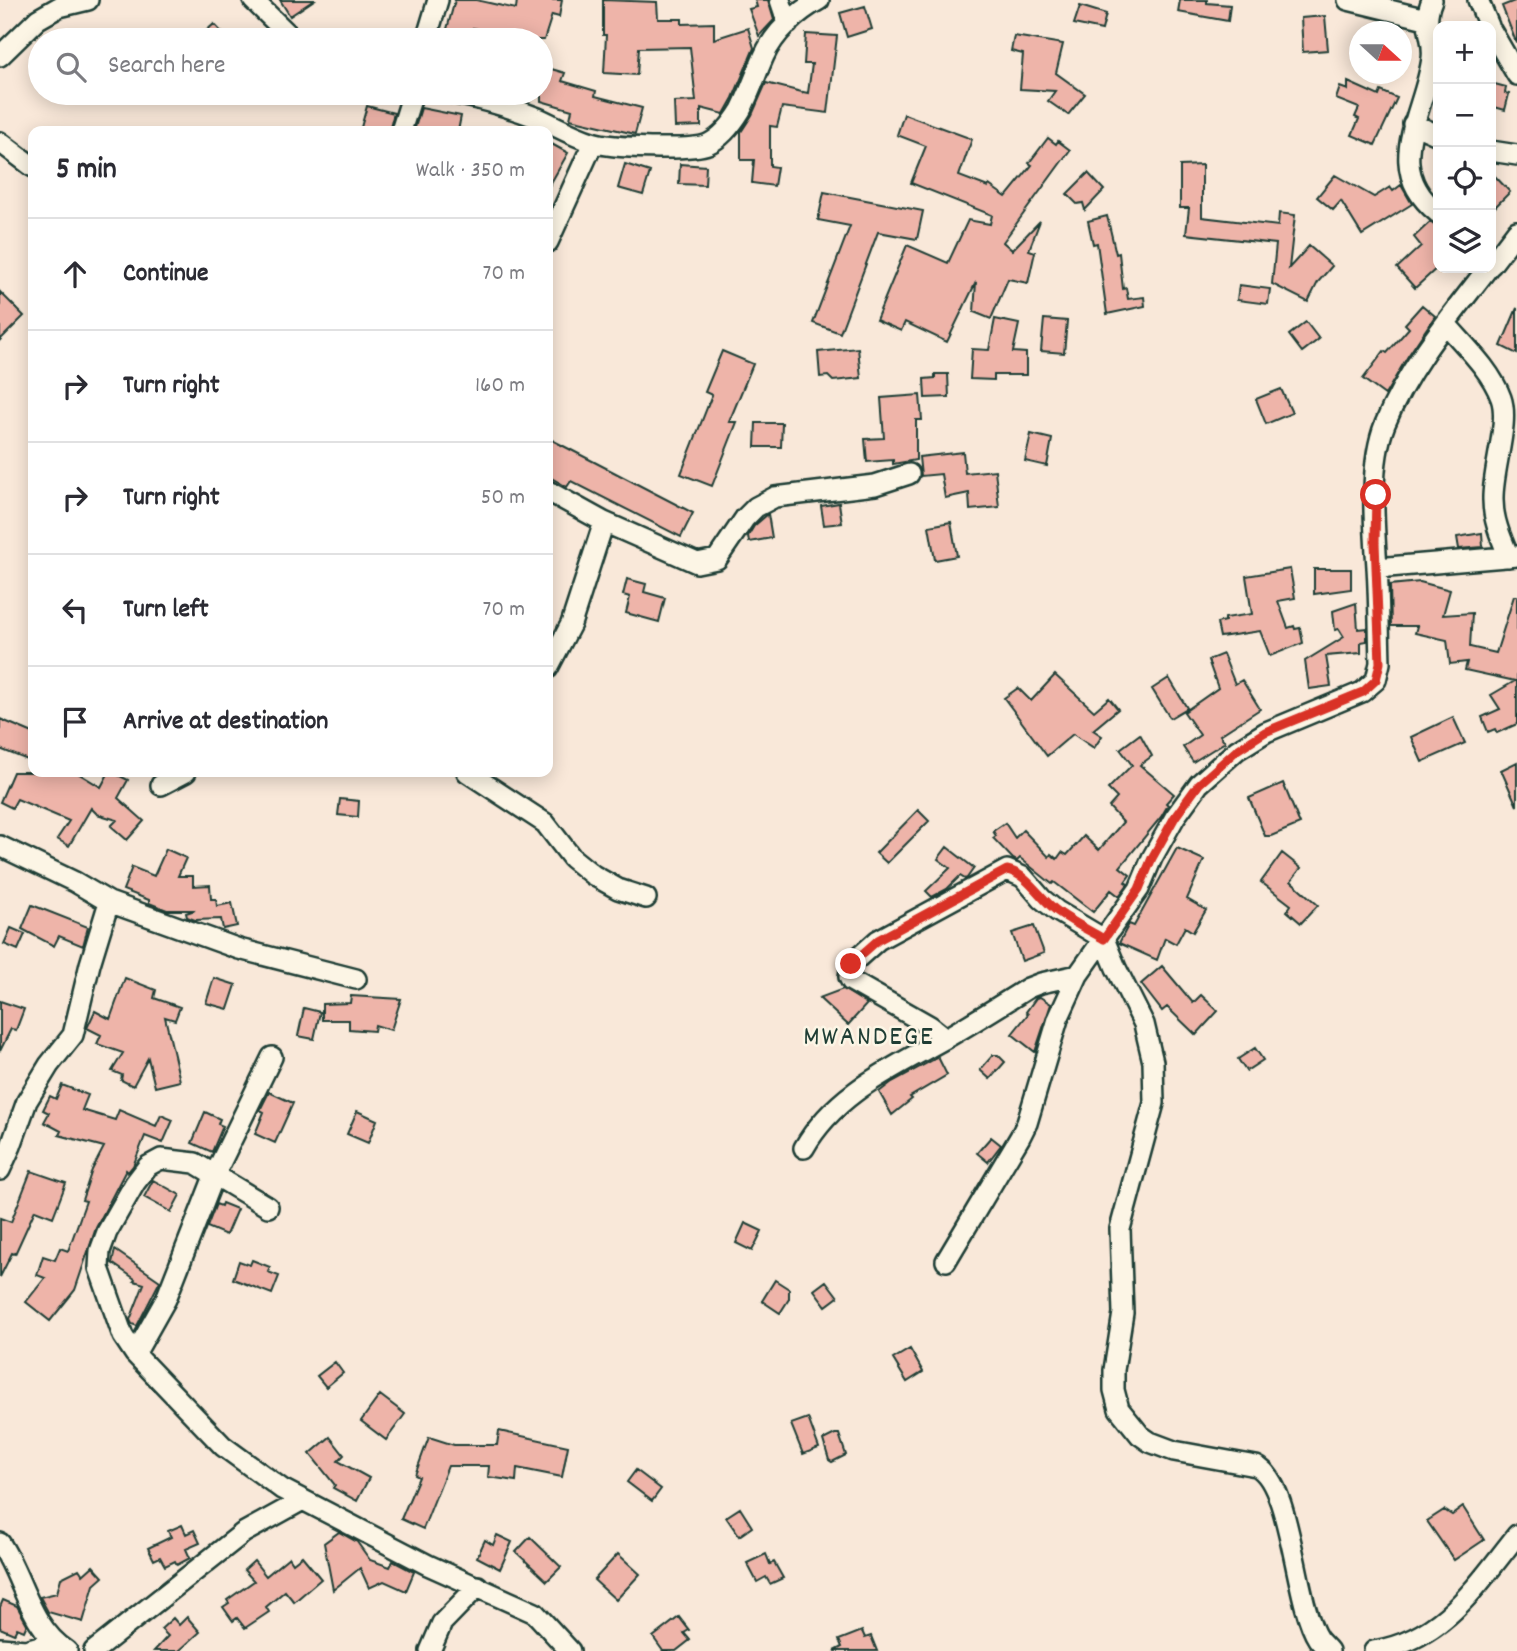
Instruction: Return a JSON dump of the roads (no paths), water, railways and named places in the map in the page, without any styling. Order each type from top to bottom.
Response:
[{"type":"street","points":[[29,28],[38,19],[59,8],[88,0]]},
{"type":"street","points":[[253,0],[282,28]]},
{"type":"street","points":[[430,28],[438,0]]},
{"type":"street","points":[[780,0],[788,24]]},
{"type":"street","points":[[500,105],[593,142],[614,146],[695,147],[711,142],[734,122],[769,45],[788,24],[819,0]]},
{"type":"street","points":[[1348,0],[1426,19]]},
{"type":"street","points":[[1432,0],[1426,19],[1432,58],[1413,124],[1409,172],[1420,196],[1435,210]]},
{"type":"street","points":[[1478,0],[1487,21]]},
{"type":"street","points":[[0,56],[28,29]]},
{"type":"street","points":[[1496,38],[1517,75]]},
{"type":"street","points":[[403,126],[409,105]]},
{"type":"street","points":[[1413,124],[1433,133]]},
{"type":"street","points":[[0,142],[28,163]]},
{"type":"street","points":[[553,231],[593,142]]},
{"type":"street","points":[[1496,152],[1517,155]]},
{"type":"street","points":[[1496,256],[1517,231]]},
{"type":"street","points":[[946,1261],[1020,1138],[1058,1019],[1078,975],[1139,889],[1152,858],[1175,817],[1199,784],[1237,750],[1265,732],[1363,692],[1376,680],[1380,663],[1375,543],[1377,460],[1384,426],[1400,393],[1483,273]]},
{"type":"street","points":[[1377,568],[1513,556],[1497,527],[1492,497],[1502,422],[1502,400],[1493,381],[1446,324]]},
{"type":"street","points":[[553,494],[604,522],[697,563],[717,559],[744,518],[775,497],[875,485],[909,474]]},
{"type":"street","points":[[553,658],[571,624],[604,522]]},
{"type":"street","points":[[161,785],[176,777]]},
{"type":"street","points":[[488,777],[544,823],[565,850],[593,875],[618,889],[646,898]]},
{"type":"street","points":[[0,846],[75,882],[108,902],[239,949],[356,979]]},
{"type":"street","points":[[945,1038],[930,1026],[851,981],[851,964],[878,940],[1007,870],[1023,877],[1042,899],[1057,911],[1104,939],[1144,1024],[1153,1062],[1154,1103],[1120,1228],[1123,1313],[1114,1370],[1114,1390],[1119,1409],[1140,1435],[1150,1442],[1174,1451],[1256,1466],[1266,1472],[1279,1498],[1306,1611],[1318,1639],[1329,1651]]},
{"type":"street","points":[[0,1170],[27,1101],[73,1035],[108,902]]},
{"type":"street","points":[[804,1148],[823,1120],[862,1086],[1028,988],[1078,975]]},
{"type":"street","points":[[135,1354],[166,1299],[215,1174],[272,1057]]},
{"type":"street","points":[[268,1207],[195,1163],[161,1159],[148,1166],[107,1232],[100,1251],[99,1268],[123,1336],[135,1354],[223,1446],[301,1501],[538,1615],[570,1651]]},
{"type":"street","points":[[94,1651],[243,1533],[301,1501]]},
{"type":"street","points":[[1378,1651],[1406,1643],[1428,1632],[1446,1618],[1517,1535]]},
{"type":"street","points":[[0,1543],[10,1558],[34,1615],[61,1647]]},
{"type":"street","points":[[430,1651],[442,1623],[478,1586]]},
{"type":"street","points":[[0,1648],[26,1650],[61,1647]]},
{"type":"district","name":"MWANDEGE","points":[[869,1034]]}]
